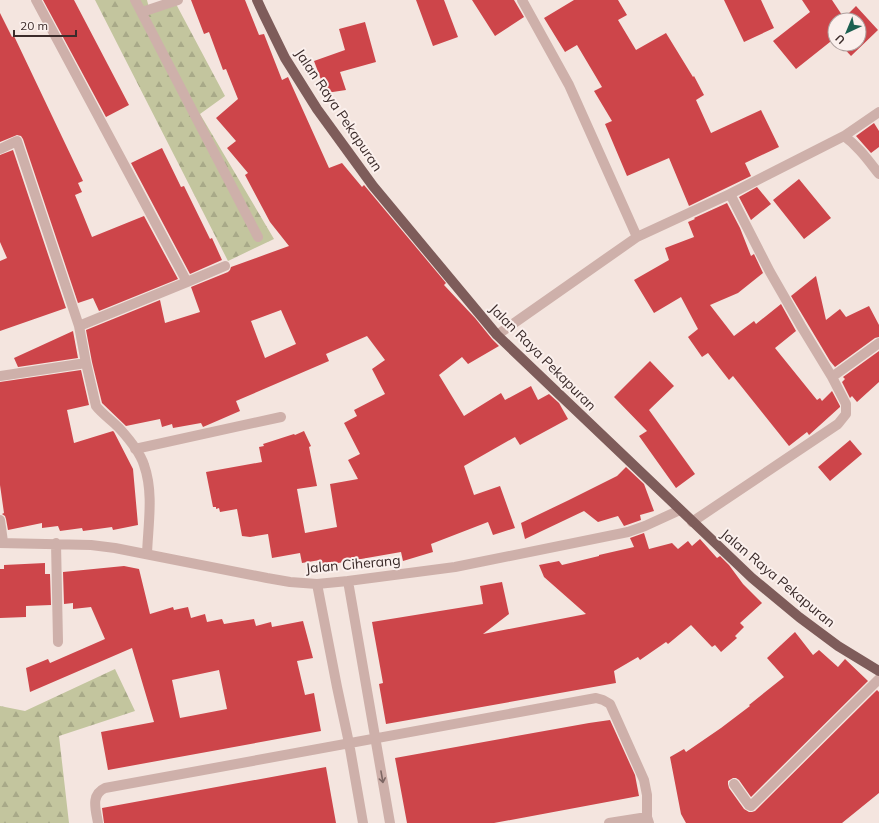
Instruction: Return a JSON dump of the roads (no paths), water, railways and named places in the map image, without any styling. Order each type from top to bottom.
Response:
[{"type":"main road","name":"Jalan Raya Pekapuran","points":[[257,0],[262,13],[286,58],[317,109],[373,186],[497,335],[752,578],[799,617],[838,646],[879,671]]},
{"type":"street","points":[[36,0],[187,282]]},
{"type":"street","points":[[135,0],[258,237]]},
{"type":"street","points":[[142,12],[178,0]]},
{"type":"street","points":[[522,0],[569,84],[637,237]]},
{"type":"street","points":[[497,335],[637,237],[730,194],[844,136],[879,112]]},
{"type":"street","points":[[844,136],[853,142],[879,174]]},
{"type":"street","points":[[0,149],[18,141],[79,326],[96,406],[120,429],[135,449],[143,464],[148,480],[150,502],[147,554]]},
{"type":"street","points":[[692,522],[838,424],[846,414],[846,404],[832,377],[770,272],[730,194]]},
{"type":"street","points":[[79,326],[225,266]]},
{"type":"street","points":[[832,377],[879,343]]},
{"type":"street","points":[[0,376],[86,363]]},
{"type":"street","points":[[135,449],[281,417]]},
{"type":"street","name":"Jalan Ciherang","points":[[2,542],[91,545],[115,548],[267,578],[290,582],[317,584],[455,567],[628,532],[680,510]]},
{"type":"street","points":[[0,520],[2,542]]},
{"type":"street","points":[[56,544],[58,642]]},
{"type":"street","points":[[348,581],[390,823]]},
{"type":"street","points":[[317,584],[336,687],[349,743],[363,823]]},
{"type":"street","points":[[734,784],[748,805],[751,806],[879,679]]},
{"type":"street","points":[[98,823],[95,799],[97,794],[105,788],[596,698],[610,704],[644,780],[647,795],[648,820],[610,823]]}]
